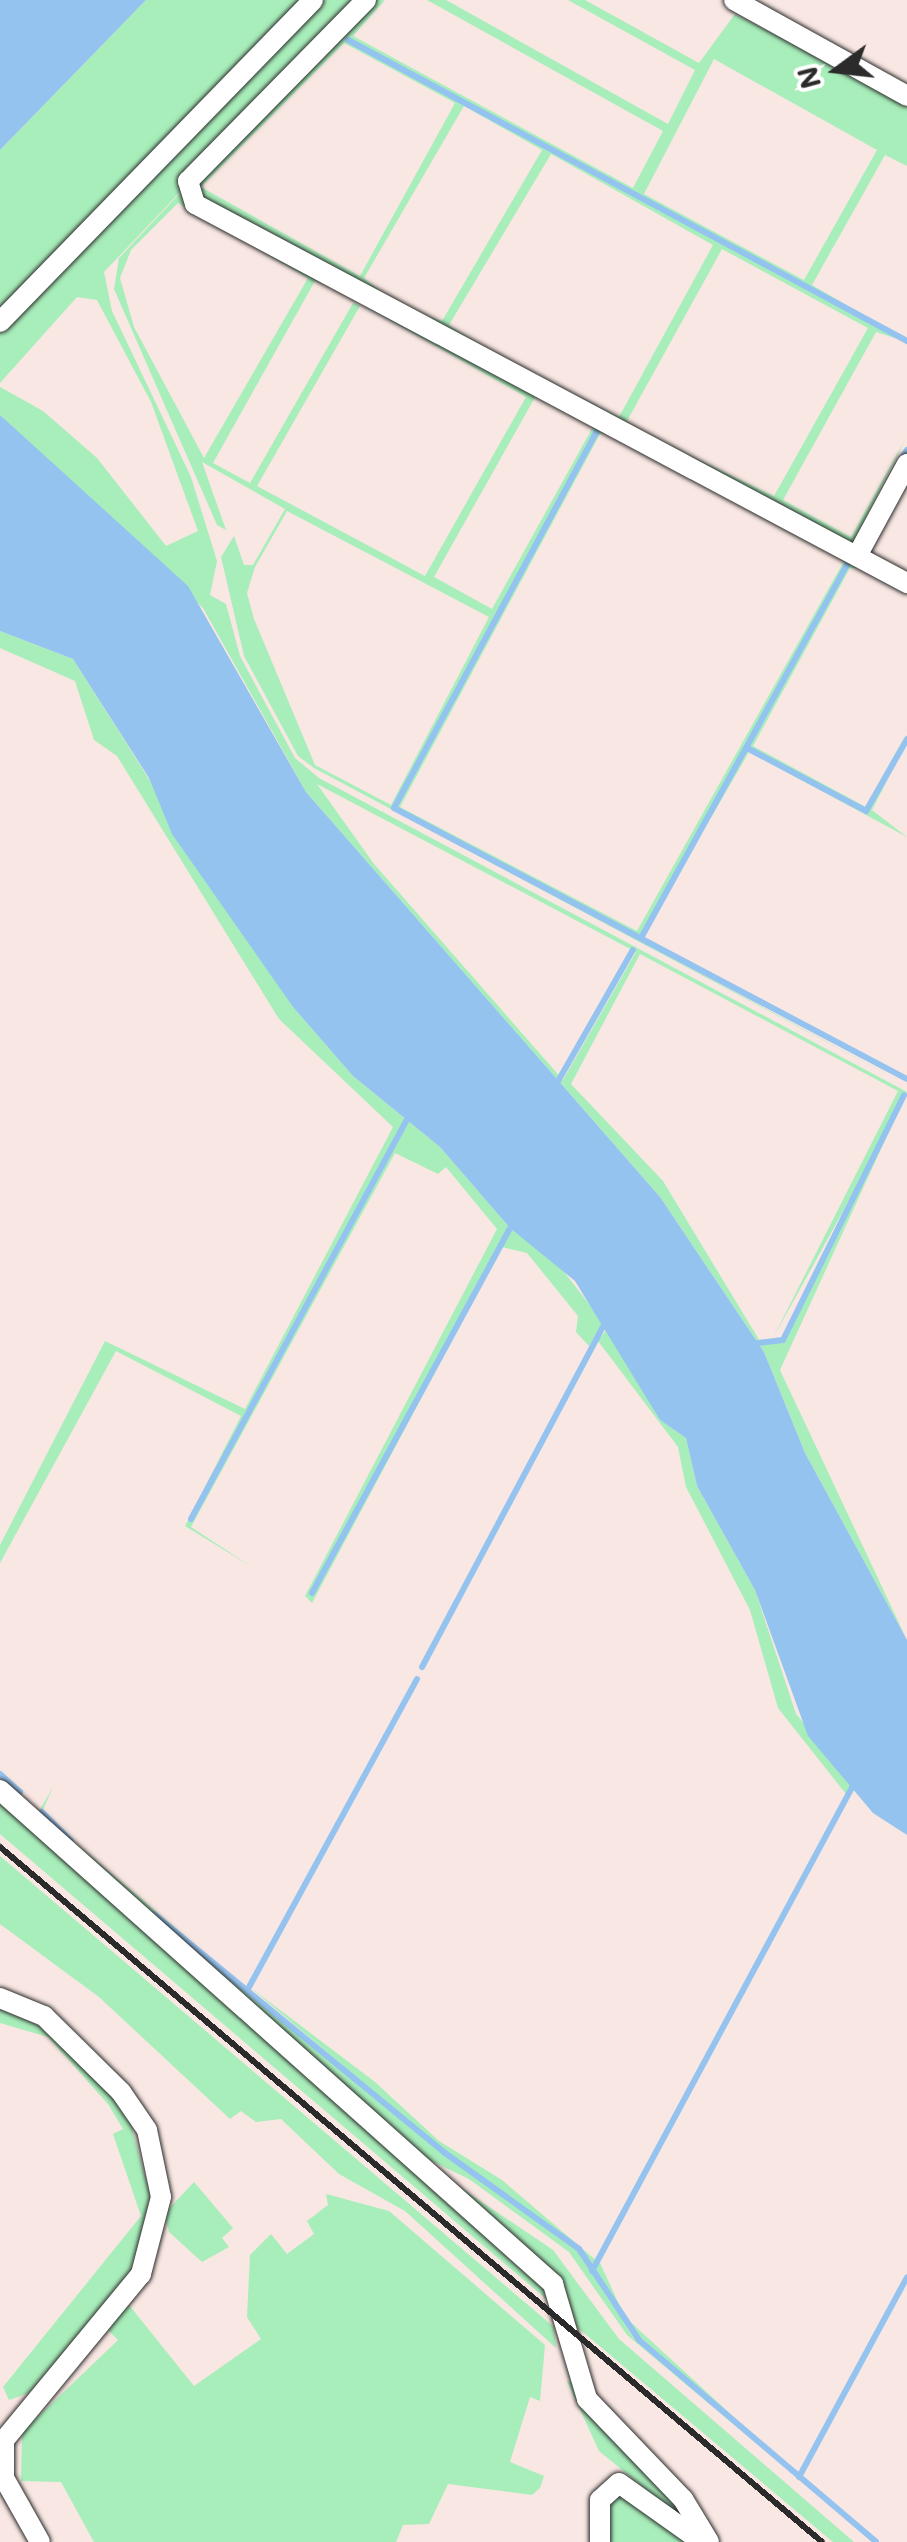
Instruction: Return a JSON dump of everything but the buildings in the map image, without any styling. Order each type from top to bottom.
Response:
[{"type":"street","points":[[0,322],[313,0]]},
{"type":"street","points":[[366,0],[188,182],[195,204],[907,583]]},
{"type":"street","points":[[734,0],[907,96]]},
{"type":"street","points":[[858,556],[907,464]]},
{"type":"street","points":[[0,1790],[554,2284],[587,2398],[683,2499],[706,2542]]},
{"type":"street","points":[[0,1998],[57,2025],[121,2092],[152,2143],[161,2197],[141,2274],[4,2440],[4,2478],[40,2542]]},
{"type":"street","points":[[600,2542],[600,2500],[619,2483],[706,2542]]},
{"type":"green space","points":[[146,0],[304,0],[0,314],[0,150]]},
{"type":"green space","points":[[317,0],[363,0],[104,272],[112,311],[191,477],[217,561],[210,595],[226,604],[240,656],[295,758],[319,778],[907,1092],[773,1338],[898,1091],[640,954],[571,1084],[663,1181],[761,1343],[783,1341],[892,1124],[780,1370],[907,1640],[805,1453],[764,1352],[660,1197],[306,792],[203,608],[0,415],[0,387],[43,411],[97,458],[166,546],[198,531],[151,402],[97,300],[77,297],[0,383],[0,330]],"holes":[[[317,784],[636,952],[563,1080],[374,864]]]},
{"type":"green space","points":[[371,0],[385,0],[353,36],[633,188],[663,131],[427,0],[446,0],[668,124],[695,70],[568,0],[585,0],[699,63],[735,14],[907,103],[907,166],[885,155],[812,285],[907,340],[347,39],[907,342],[876,332],[783,500],[851,537],[907,436],[852,544],[907,452],[861,545],[848,546],[637,435],[810,522],[639,431],[774,496],[868,328],[722,249],[627,421],[634,429],[501,357],[619,417],[713,245],[551,154],[449,325],[488,351],[414,312],[442,321],[542,150],[464,106],[364,278],[406,312],[196,199],[196,178]],"holes":[[[344,43],[455,103],[360,276],[201,187]],[[714,59],[877,150],[804,280],[644,194]]]},
{"type":"green space","points":[[183,190],[189,205],[358,295],[315,281],[213,463],[250,483],[353,303],[360,306],[257,486],[425,576],[526,397],[365,306],[434,335],[538,392],[434,577],[492,609],[594,425],[563,405],[619,434],[600,434],[400,807],[637,931],[844,561],[807,533],[869,568],[850,568],[753,746],[866,807],[907,732],[866,810],[749,747],[849,560],[639,936],[399,811],[907,1085],[314,768],[298,756],[244,656],[221,557],[234,536],[244,565],[253,565],[285,509],[202,462],[226,530],[217,525],[114,289],[119,258]],"holes":[[[178,203],[308,278],[204,458],[134,327],[120,278],[131,250]],[[287,511],[489,617],[391,805],[315,765],[254,619],[247,593],[255,567]]]},
{"type":"green space","points":[[0,631],[73,659],[293,1007],[353,1076],[440,1147],[510,1228],[554,1259],[603,1322],[589,1346],[576,1332],[578,1316],[527,1253],[502,1247],[312,1603],[305,1596],[497,1229],[446,1167],[438,1174],[395,1153],[191,1527],[252,1567],[185,1526],[241,1416],[116,1351],[0,1563],[0,1545],[105,1341],[245,1409],[393,1127],[279,1019],[117,756],[94,740],[75,681],[0,648]]},
{"type":"green space","points":[[907,742],[872,810],[907,837],[749,752],[642,937],[748,749],[867,813]]},
{"type":"green space","points":[[607,1329],[660,1420],[686,1438],[697,1486],[755,1590],[796,1714],[853,1781],[846,1794],[778,1708],[750,1610],[686,1487],[678,1447],[598,1341]]},
{"type":"green space","points":[[53,1787],[41,1814],[442,2153],[578,2251],[633,2337],[874,2542],[627,2335],[569,2252],[469,2179],[413,2152],[38,1813]]},
{"type":"green space","points":[[0,1796],[543,2279],[558,2309],[0,1834]]},
{"type":"green space","points":[[0,1856],[554,2327],[556,2348],[405,2211],[339,2174],[281,2119],[256,2122],[241,2111],[230,2119],[99,1997],[0,1924]]},
{"type":"green space","points":[[251,1988],[375,2082],[439,2141],[502,2180],[598,2262],[592,2267],[580,2248],[448,2154]]},
{"type":"green space","points":[[0,2009],[39,2025],[127,2110],[152,2202],[138,2265],[29,2393],[9,2400],[3,2387],[141,2216],[113,2134],[123,2129],[108,2104],[48,2037],[0,2023]]},
{"type":"green space","points":[[445,2177],[553,2250],[619,2339],[854,2542],[833,2542],[571,2322],[565,2290]]},
{"type":"green space","points":[[194,2182],[233,2228],[222,2238],[229,2247],[202,2262],[169,2232],[164,2214]]},
{"type":"green space","points":[[326,2194],[389,2211],[545,2345],[540,2401],[530,2397],[510,2462],[544,2476],[540,2488],[532,2495],[448,2484],[429,2524],[403,2525],[396,2542],[94,2542],[61,2482],[21,2481],[22,2432],[118,2340],[107,2329],[129,2305],[194,2386],[261,2339],[247,2317],[250,2255],[271,2234],[287,2254],[314,2234],[307,2221],[328,2205]]},
{"type":"green space","points":[[600,2263],[625,2317],[798,2476],[620,2319],[593,2271]]},
{"type":"green space","points":[[567,2381],[574,2383],[697,2531],[599,2451]]},
{"type":"green space","points":[[622,2494],[692,2542],[603,2542],[610,2499]]},
{"type":"water","points":[[0,0],[146,0],[0,150]]},
{"type":"water","points":[[0,415],[188,586],[306,792],[660,1197],[764,1352],[805,1453],[907,1640],[907,1835],[873,1813],[808,1736],[755,1590],[697,1486],[686,1438],[660,1420],[575,1281],[510,1228],[440,1147],[353,1076],[293,1007],[172,834],[149,778],[73,659],[0,631]]},
{"type":"waterway","points":[[348,40],[907,341]]},
{"type":"waterway","points":[[597,431],[394,808],[907,1079]]},
{"type":"waterway","points":[[900,462],[907,450]]},
{"type":"waterway","points":[[641,938],[849,561]]},
{"type":"waterway","points":[[747,748],[866,811],[907,739]]},
{"type":"waterway","points":[[557,1083],[633,950]]},
{"type":"waterway","points":[[758,1343],[783,1340],[904,1095]]},
{"type":"waterway","points":[[191,1519],[407,1120]]},
{"type":"waterway","points":[[312,1593],[510,1228]]},
{"type":"waterway","points":[[422,1667],[604,1325]]},
{"type":"waterway","points":[[248,1989],[417,1679]]},
{"type":"waterway","points":[[0,1774],[20,1792]]},
{"type":"waterway","points":[[592,2271],[855,1782]]},
{"type":"waterway","points":[[42,1812],[70,1840]]},
{"type":"waterway","points":[[154,1914],[445,2153],[579,2249],[639,2340],[876,2542]]},
{"type":"waterway","points":[[799,2477],[907,2277]]},
{"type":"railway","points":[[0,1847],[822,2542]]}]
